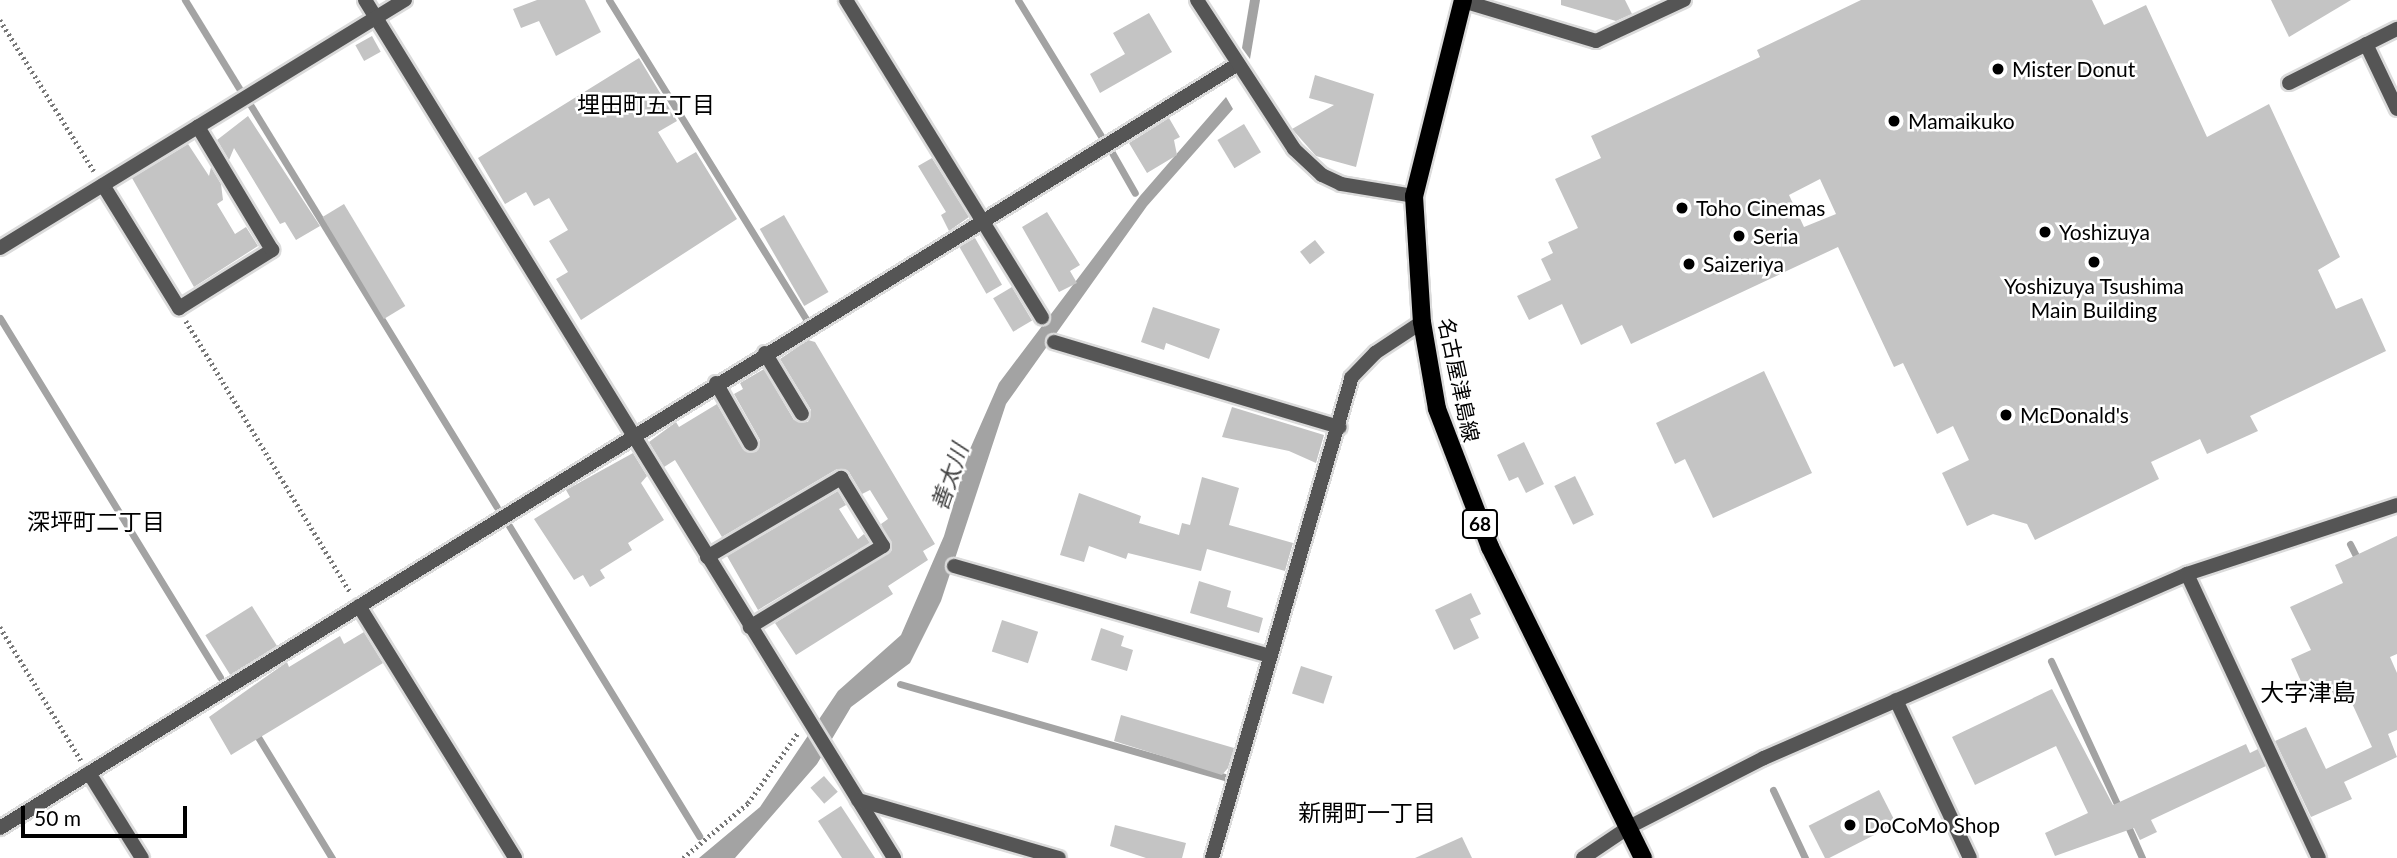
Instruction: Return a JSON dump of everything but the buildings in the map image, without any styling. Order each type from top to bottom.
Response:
[{"type":"main road","name":"名古屋津島線","points":[[1463,1],[1414,196],[1422,322],[1437,409],[1460,478],[1643,858]]},
{"type":"street","points":[[365,0],[372,20],[751,627],[831,761],[894,858]]},
{"type":"street","points":[[0,248],[405,0]]},
{"type":"street","points":[[846,0],[1042,317]]},
{"type":"street","points":[[1198,0],[1294,149],[1322,175],[1341,184],[1414,196]]},
{"type":"street","points":[[1463,1],[1596,41],[1684,0]]},
{"type":"street","points":[[2290,83],[2397,29]]},
{"type":"street","points":[[2366,44],[2397,109]]},
{"type":"street","points":[[0,828],[716,383],[1238,64]]},
{"type":"street","points":[[103,185],[179,308],[272,250],[198,127]]},
{"type":"street","points":[[1212,858],[1269,656],[1340,427],[1351,378],[1374,353],[1422,322]]},
{"type":"street","points":[[1054,342],[1340,427]]},
{"type":"street","points":[[765,353],[802,414]]},
{"type":"street","points":[[716,383],[751,444]]},
{"type":"street","points":[[707,557],[841,478],[883,547],[751,627]]},
{"type":"street","points":[[1583,858],[1629,827],[1896,700],[2187,574],[2397,505]]},
{"type":"street","points":[[954,566],[1269,656]]},
{"type":"street","points":[[2187,574],[2319,858]]},
{"type":"street","points":[[359,606],[515,858]]},
{"type":"street","points":[[1896,700],[1969,858]]},
{"type":"street","points":[[89,773],[142,858]]},
{"type":"street","points":[[858,800],[1059,858]]},
{"type":"path","points":[[0,20],[103,185]]},
{"type":"path","points":[[179,308],[359,606]]},
{"type":"path","points":[[0,627],[89,773]]},
{"type":"path","points":[[683,858],[748,803],[808,720]]},
{"type":"shaded area","points":[[1250,0],[1260,0],[1250,59],[1242,48]]},
{"type":"shaded area","points":[[1226,97],[1233,109],[1147,206],[1006,404],[941,601],[910,663],[851,707],[817,764],[735,858],[699,858],[760,807],[838,691],[901,635],[944,536],[970,449],[999,383],[1140,196]]},
{"type":"waterway","points":[[185,0],[239,88]]},
{"type":"waterway","points":[[609,0],[807,321]]},
{"type":"waterway","points":[[1018,0],[1103,139]]},
{"type":"waterway","points":[[251,106],[497,507]]},
{"type":"waterway","points":[[1111,151],[1135,193]]},
{"type":"waterway","points":[[0,318],[220,677]]},
{"type":"waterway","points":[[508,524],[699,836]]},
{"type":"waterway","points":[[2350,544],[2359,562]]},
{"type":"waterway","points":[[2051,661],[2120,810]]},
{"type":"waterway","points":[[900,684],[1225,777]]},
{"type":"waterway","points":[[255,732],[332,858]]},
{"type":"waterway","points":[[1773,790],[1805,858]]},
{"type":"waterway","points":[[2127,824],[2142,858]]},
{"type":"place","name":"Mister Donut","points":[[1998,69]]},
{"type":"place","name":"Mamaikuko","points":[[1894,121]]},
{"type":"place","name":"Toho Cinemas","points":[[1682,208]]},
{"type":"place","name":"Yoshizuya","points":[[2045,232]]},
{"type":"place","name":"Seria","points":[[1739,236]]},
{"type":"place","name":"Yoshizuya Tsushima Main Building","points":[[2094,262]]},
{"type":"place","name":"Saizeriya","points":[[1689,264]]},
{"type":"place","name":"McDonald's","points":[[2006,415]]},
{"type":"place","name":"DoCoMo Shop","points":[[1850,825]]},
{"type":"district","name":"埋田町五丁目","points":[[646,104]]},
{"type":"district","name":"深坪町二丁目","points":[[96,521]]},
{"type":"district","name":"大字津島","points":[[2308,692]]},
{"type":"district","name":"新開町一丁目","points":[[1367,812]]},
{"type":"water label","name":"善太川","points":[[949,477]]}]
